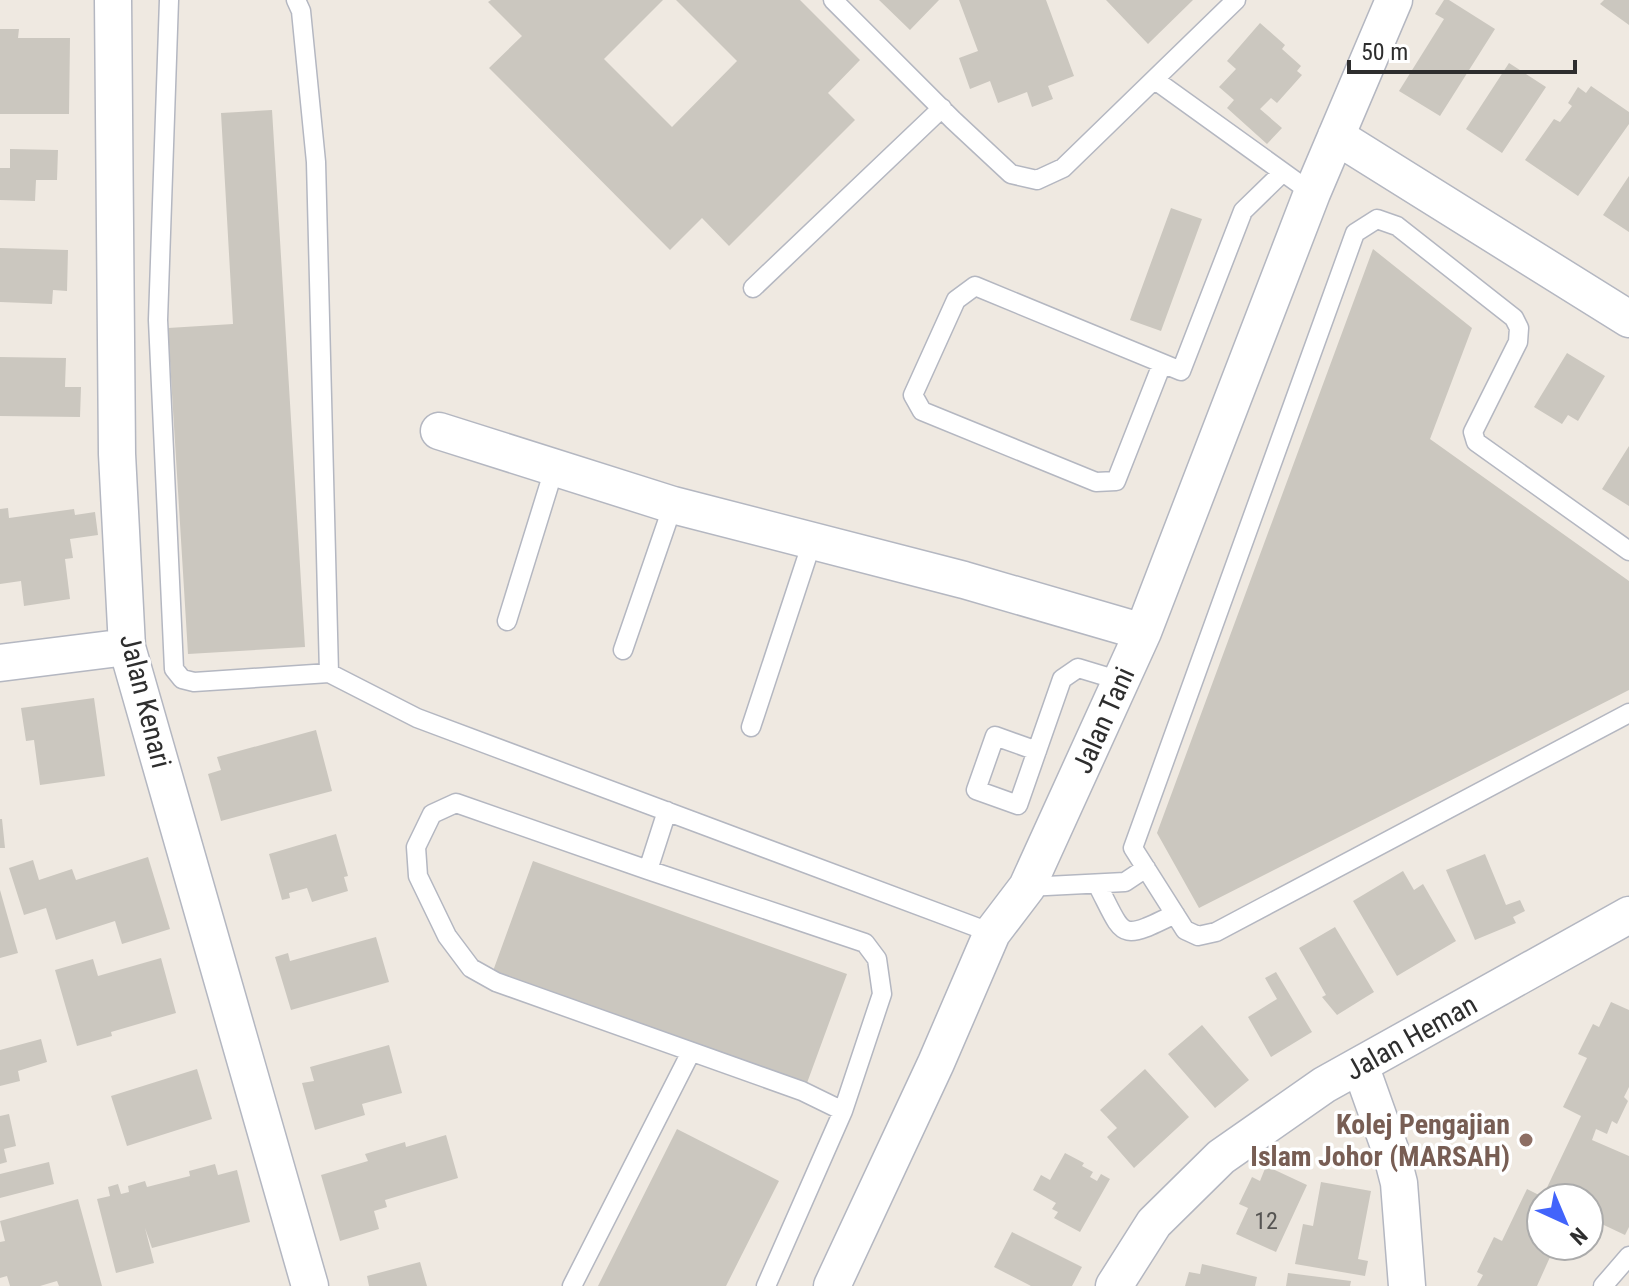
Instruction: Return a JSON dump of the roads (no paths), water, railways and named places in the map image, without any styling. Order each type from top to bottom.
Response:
[{"type":"street","name":"Jalan Kenari","points":[[113,0],[117,454],[127,647],[310,1286]]},
{"type":"street","name":"Jalan Tani","points":[[832,1286],[936,1063],[992,933],[1027,887],[1143,632],[1298,183],[1336,136],[1394,0]]},
{"type":"street","points":[[1336,136],[1629,319]]},
{"type":"street","points":[[439,431],[673,505],[964,580],[1143,632]]},
{"type":"street","points":[[0,663],[127,647]]},
{"type":"street","name":"Jalan Heman","points":[[1114,1286],[1154,1223],[1188,1186],[1221,1157],[1324,1085],[1629,915]]},
{"type":"street","points":[[1360,1065],[1399,1183],[1407,1286]]},
{"type":"lane","points":[[169,0],[158,320],[174,669],[182,679],[194,682],[329,673],[417,718],[992,933]]},
{"type":"lane","points":[[296,0],[301,11],[316,162],[329,673]]},
{"type":"lane","points":[[833,0],[1011,174],[1037,180],[1063,168],[1236,0]]},
{"type":"lane","points":[[1155,80],[1298,183],[1243,211],[1181,371],[975,286],[956,300],[913,395],[922,411],[1096,482],[1116,481],[1162,364]]},
{"type":"lane","points":[[753,288],[942,108]]},
{"type":"lane","points":[[1629,551],[1476,442],[1473,432],[1518,342],[1519,328],[1514,318],[1397,226],[1377,219],[1355,233],[1133,848],[1185,930],[1198,936],[1216,932],[1629,713]]},
{"type":"lane","points":[[507,621],[555,466]]},
{"type":"lane","points":[[623,650],[673,505]]},
{"type":"lane","points":[[751,727],[812,542]]},
{"type":"lane","points":[[1037,751],[1062,679],[1078,668],[1121,681]]},
{"type":"lane","points":[[766,1286],[843,1111],[882,994],[877,959],[865,943],[456,803],[432,814],[416,847],[418,876],[447,936],[471,968],[496,982],[802,1091],[843,1111]]},
{"type":"lane","points":[[648,870],[667,811]]},
{"type":"lane","points":[[1027,887],[1125,882],[1146,868]]},
{"type":"lane","points":[[1097,884],[1119,926],[1127,932],[1139,932],[1175,914]]},
{"type":"lane","points":[[572,1286],[691,1052]]},
{"type":"lane","points":[[1603,1286],[1629,1256]]},
{"type":"place","name":"Kolej Pengajian Islam Johor (MARSAH)","points":[[1526,1140]]}]
